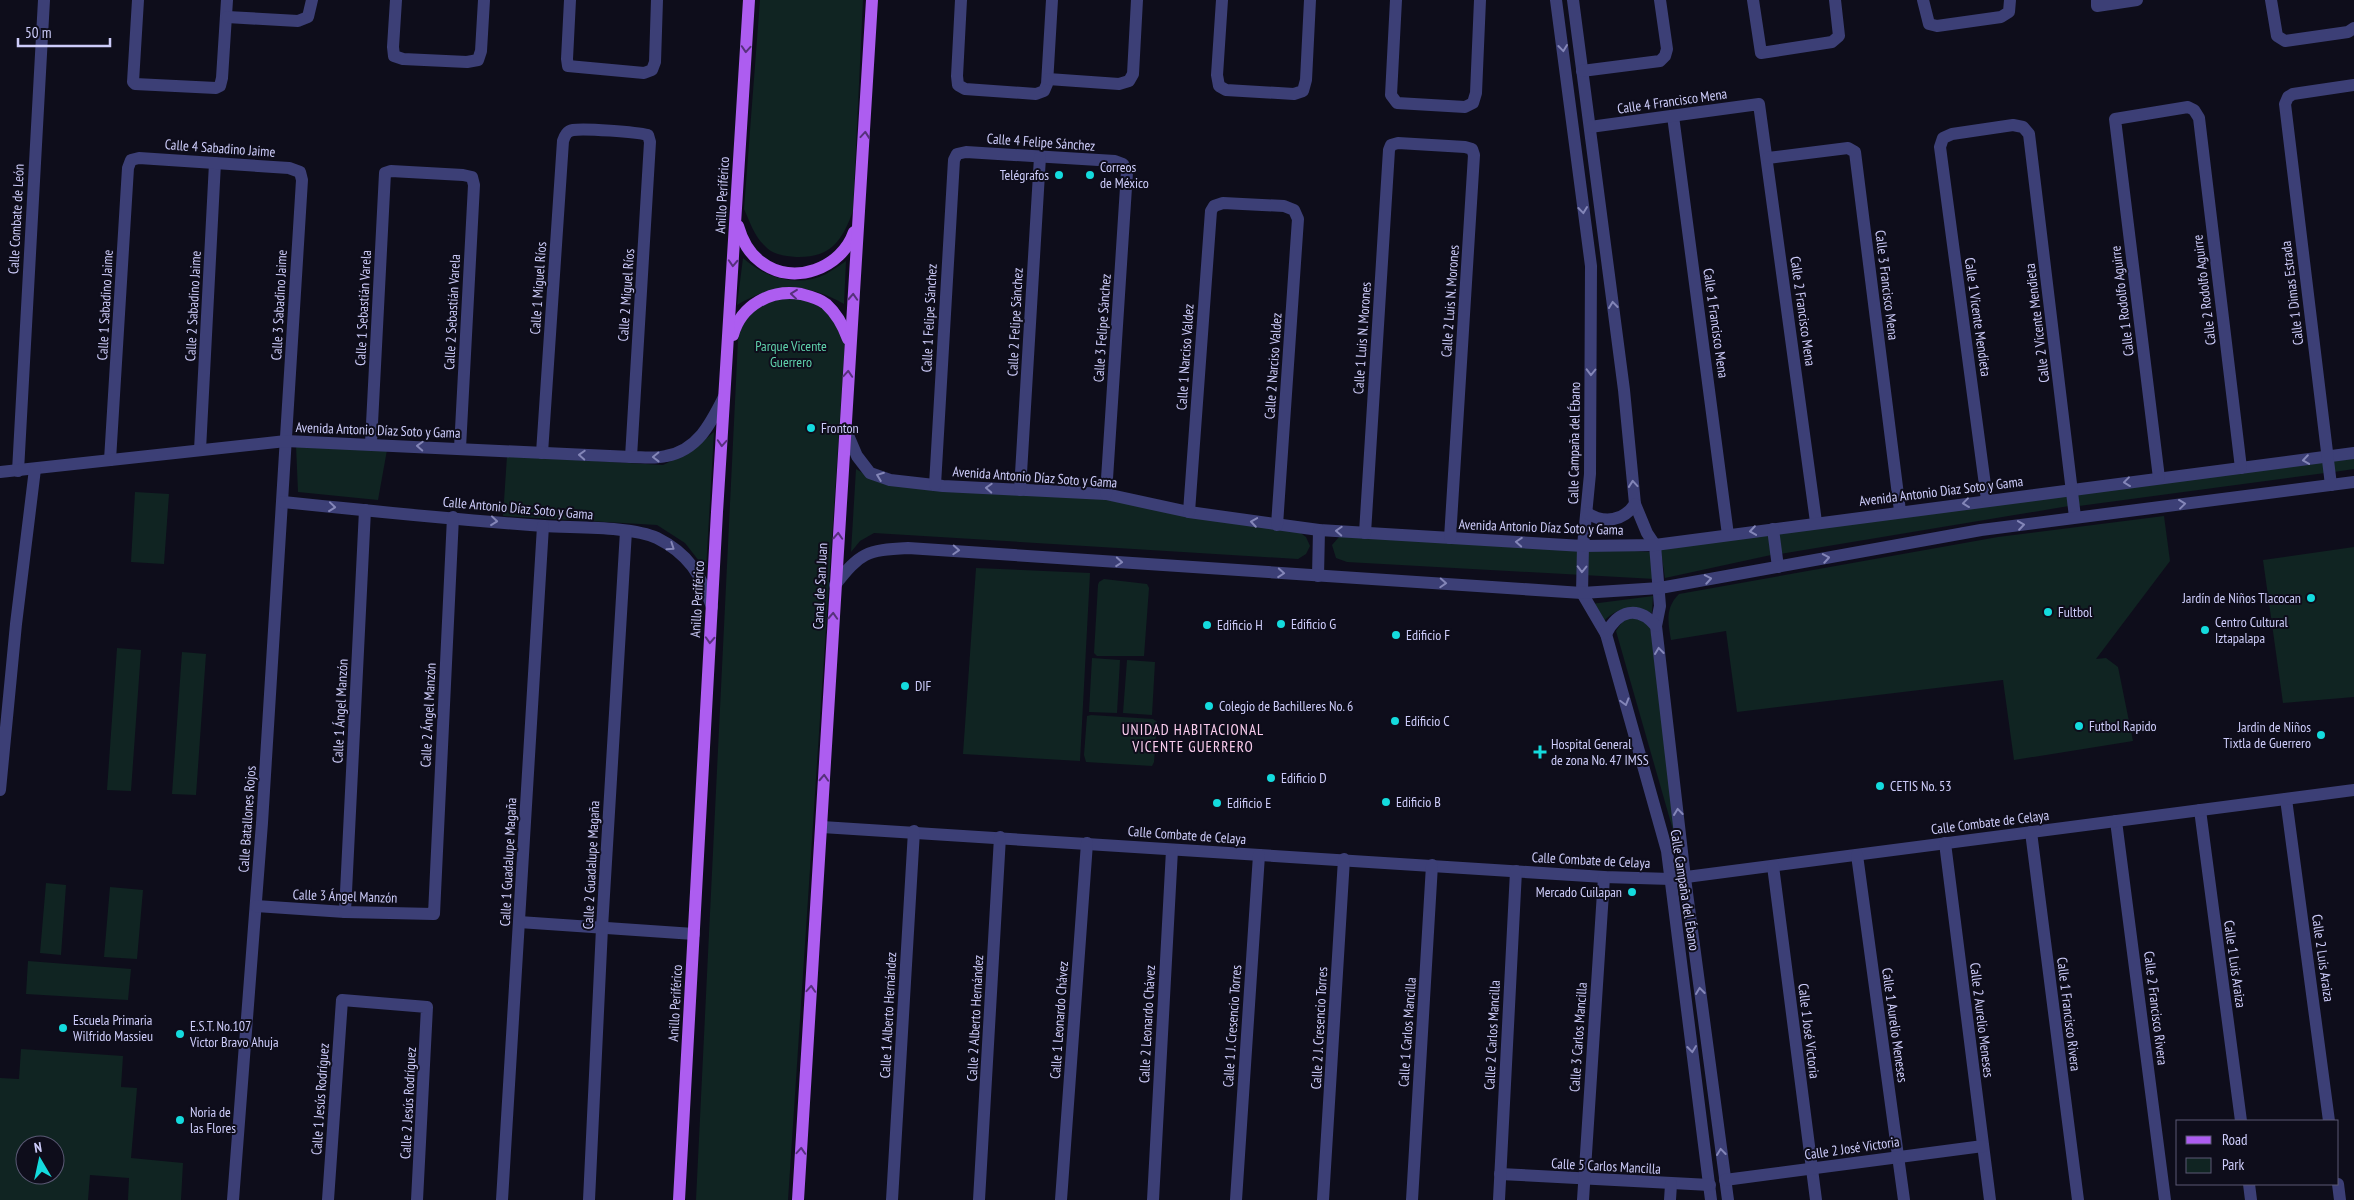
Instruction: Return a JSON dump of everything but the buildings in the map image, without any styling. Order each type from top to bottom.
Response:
[{"type":"main road","name":"Anillo Periférico","points":[[679,1200],[712,608],[749,0]]},
{"type":"main road","points":[[850,346],[872,0]]},
{"type":"main road","points":[[736,219],[744,244],[760,262],[772,269],[791,273],[809,273],[832,262],[850,244],[857,220]]},
{"type":"main road","points":[[728,352],[736,325],[752,305],[775,294],[790,292],[807,295],[825,303],[842,322],[850,346]]},
{"type":"main road","name":"Canal de San Juan","points":[[822,827],[850,346]]},
{"type":"main road","points":[[798,1200],[822,827]]},
{"type":"street","name":"Calle Combate de León","points":[[18,470],[44,0]]},
{"type":"street","points":[[138,0],[132,78],[135,84],[216,88],[220,86],[222,78],[227,0]]},
{"type":"street","points":[[227,17],[298,21],[308,17],[312,0]]},
{"type":"street","points":[[396,0],[394,56],[403,59],[467,62],[478,60],[481,51],[484,0]]},
{"type":"street","points":[[570,0],[568,66],[644,73],[652,70],[654,62],[657,0]]},
{"type":"street","points":[[961,0],[956,76],[958,85],[965,90],[1036,94],[1044,91],[1048,78],[1052,0]]},
{"type":"street","points":[[1048,78],[1119,84],[1129,81],[1133,74],[1137,0]]},
{"type":"street","points":[[1222,0],[1219,86],[1226,90],[1294,94],[1303,90],[1306,80],[1310,0]]},
{"type":"street","points":[[1396,0],[1391,95],[1397,103],[1465,107],[1473,102],[1476,94],[1480,0]]},
{"type":"street","name":"Calle Campaña del Ébano","points":[[1556,0],[1591,266],[1590,474],[1583,546],[1582,593],[1606,634],[1667,851],[1711,1200]]},
{"type":"street","name":"Calle Campaña del Ébano","points":[[1573,0],[1624,390],[1635,504],[1647,533],[1655,545],[1660,588],[1660,606],[1656,626],[1685,878],[1728,1200]]},
{"type":"street","points":[[1582,72],[1660,61],[1665,56],[1666,49],[1660,0]]},
{"type":"street","points":[[1753,0],[1761,53],[1832,42],[1839,36],[1835,0]]},
{"type":"street","points":[[1923,0],[1929,24],[1937,26],[2001,17],[2010,6]]},
{"type":"street","points":[[2097,3],[2137,0]]},
{"type":"street","points":[[2271,0],[2277,36],[2285,41],[2348,32],[2354,28]]},
{"type":"street","name":"Calle 1 Dimas Estrada","points":[[2331,486],[2284,104],[2288,97],[2354,85]]},
{"type":"street","name":"Calle 4 Francisco Mena","points":[[1590,128],[1759,104]]},
{"type":"street","name":"Calle 2 Francisco Mena","points":[[1759,104],[1768,158],[1816,522]]},
{"type":"street","name":"Calle 2 Rodolfo Aguirre","points":[[2115,119],[2188,107],[2194,110],[2199,118],[2240,468]]},
{"type":"street","name":"Calle 1 Francisco Mena","points":[[1673,116],[1728,535]]},
{"type":"street","name":"Calle 1 Rodolfo Aguirre","points":[[2115,119],[2159,478]]},
{"type":"street","name":"Calle 2 Vicente Mendieta","points":[[1943,138],[1952,134],[2012,125],[2023,127],[2029,134],[2075,517]]},
{"type":"street","name":"Calle 1 Miguel Ríos","points":[[542,453],[565,134],[572,130],[648,135]]},
{"type":"street","name":"Calle 2 Miguel Ríos","points":[[631,457],[650,142],[648,135]]},
{"type":"street","name":"Calle 1 Vicente Mendieta","points":[[1943,138],[1940,147],[1987,500]]},
{"type":"street","name":"Calle 2 Luis N. Morones","points":[[1391,145],[1398,143],[1465,147],[1472,149],[1474,155],[1450,538]]},
{"type":"street","name":"Calle 1 Luis N. Morones","points":[[1365,533],[1389,150],[1391,145]]},
{"type":"street","name":"Calle 3 Francisco Mena","points":[[1768,158],[1848,148],[1855,152],[1900,512]]},
{"type":"street","name":"Calle 4 Felipe Sánchez","points":[[957,154],[966,152],[1115,161],[1123,164]]},
{"type":"street","name":"Calle 1 Felipe Sánchez","points":[[935,485],[954,160],[957,154]]},
{"type":"street","name":"Calle 2 Felipe Sánchez","points":[[1020,490],[1040,157]]},
{"type":"street","name":"Calle 4 Sabadino Jaime","points":[[139,158],[289,168],[300,172]]},
{"type":"street","name":"Calle 1 Sabadino Jaime","points":[[110,460],[128,168],[131,160],[139,158]]},
{"type":"street","name":"Calle 2 Sabadino Jaime","points":[[200,450],[215,163]]},
{"type":"street","name":"Calle 3 Felipe Sánchez","points":[[1106,494],[1127,172],[1123,164]]},
{"type":"street","name":"Calle 1 Sebastián Varela","points":[[371,443],[385,173],[391,171],[472,177]]},
{"type":"street","name":"Calle 3 Sabadino Jaime","points":[[286,441],[302,180],[300,172]]},
{"type":"street","name":"Calle 2 Sebastián Varela","points":[[460,448],[474,185],[472,177]]},
{"type":"street","name":"Calle 2 Narciso Valdez","points":[[1214,206],[1223,203],[1284,206],[1294,210],[1298,219],[1277,525]]},
{"type":"street","name":"Calle 1 Narciso Valdez","points":[[1189,512],[1211,212],[1214,206]]},
{"type":"street","name":"Avenida Antonio Díaz Soto y Gama","points":[[0,472],[286,441],[371,443],[542,453],[666,457],[685,450],[699,440],[710,425],[726,393]]},
{"type":"street","name":"Avenida Antonio Díaz Soto y Gama","points":[[844,426],[857,456],[870,473],[890,480],[935,485],[1106,494],[1189,512],[1319,530],[1583,546],[1655,545],[1816,522],[2354,453]]},
{"type":"street","name":"Calle Batallones Rojos","points":[[234,1200],[256,906],[286,441]]},
{"type":"street","points":[[0,790],[5,691],[35,468]]},
{"type":"street","points":[[835,585],[856,559],[880,549],[908,548],[1582,593],[1660,588],[1981,530],[2354,482]]},
{"type":"street","name":"Calle Antonio Díaz Soto y Gama","points":[[283,502],[543,526],[626,531],[655,537],[674,548],[690,562],[703,580],[712,608]]},
{"type":"street","points":[[1587,513],[1598,519],[1609,520],[1629,513],[1635,504]]},
{"type":"street","name":"Calle 1 Ángel Manzón","points":[[345,912],[366,510]]},
{"type":"street","name":"Calle 2 Ángel Manzón","points":[[434,914],[453,517]]},
{"type":"street","name":"Calle 1 Guadalupe Magaña","points":[[502,1200],[543,526]]},
{"type":"street","points":[[1773,529],[1778,567]]},
{"type":"street","points":[[1318,576],[1319,530]]},
{"type":"street","name":"Calle 2 Guadalupe Magaña","points":[[588,1200],[626,531]]},
{"type":"street","points":[[1606,634],[1612,622],[1621,615],[1631,613],[1640,613],[1649,618],[1656,626]]},
{"type":"street","name":"Calle Combate de Celaya","points":[[822,827],[914,831],[1172,850],[1344,859],[1604,877],[1671,879],[2354,790]]},
{"type":"street","name":"Calle 2 Luis Araiza","points":[[2286,799],[2329,1120]]},
{"type":"street","name":"Calle 1 Luis Araiza","points":[[2200,810],[2241,1120]]},
{"type":"street","name":"Calle 2 Francisco Rivera","points":[[2116,821],[2165,1200]]},
{"type":"street","name":"Calle 1 Alberto Hernández","points":[[892,1200],[914,831]]},
{"type":"street","name":"Calle 1 Francisco Rivera","points":[[2031,832],[2078,1200]]},
{"type":"street","name":"Calle 2 Alberto Hernández","points":[[979,1200],[1000,837]]},
{"type":"street","name":"Calle 1 Leonardo Chávez","points":[[1062,1200],[1087,843]]},
{"type":"street","name":"Calle 2 Aurelio Meneses","points":[[1945,843],[1990,1200]]},
{"type":"street","name":"Calle 2 Leonardo Chávez","points":[[1153,1200],[1172,850]]},
{"type":"street","name":"Calle 1 J. Cresencio Torres","points":[[1236,1200],[1258,855]]},
{"type":"street","name":"Calle 1 Aurelio Meneses","points":[[1857,855],[1904,1200]]},
{"type":"street","name":"Calle 2 J. Cresencio Torres","points":[[1323,1200],[1344,859]]},
{"type":"street","name":"Calle 1 Carlos Mancilla","points":[[1412,1200],[1432,865]]},
{"type":"street","name":"Calle 1 José Victoria","points":[[1773,866],[1816,1200]]},
{"type":"street","name":"Calle 2 Carlos Mancilla","points":[[1498,1200],[1516,871]]},
{"type":"street","name":"Calle 3 Carlos Mancilla","points":[[1583,1200],[1604,877]]},
{"type":"street","name":"Calle 3 Ángel Manzón","points":[[256,906],[345,912],[434,914]]},
{"type":"street","points":[[520,922],[694,934]]},
{"type":"street","name":"Calle 2 Jesús Rodríguez","points":[[342,1000],[427,1007],[417,1200]]},
{"type":"street","name":"Calle 1 Jesús Rodríguez","points":[[328,1200],[342,1000]]},
{"type":"street","name":"Calle 2 José Victoria","points":[[1725,1180],[1983,1146]]},
{"type":"street","name":"Calle 5 Carlos Mancilla","points":[[1500,1174],[1584,1180],[1710,1185]]},
{"type":"street","points":[[1670,1200],[1671,1184]]},
{"type":"street","points":[[2249,1185],[2251,1200]]},
{"type":"street","points":[[2338,1185],[2340,1200]]},
{"type":"green space","points":[[760,0],[863,0],[853,211],[849,222],[834,246],[827,251],[808,257],[775,253],[765,246],[758,238],[744,209]]},
{"type":"green space","points":[[743,258],[761,271],[772,276],[793,280],[815,278],[826,274],[846,261],[844,304],[817,292],[791,288],[764,292],[737,305]]},
{"type":"green space","name":"Parque Vicente Guerrero","points":[[790,295],[829,310],[845,342],[788,1200],[696,1200],[738,340],[742,324],[759,303]]},
{"type":"green space","points":[[714,432],[706,570],[685,543],[657,525],[503,516],[507,456],[663,465],[690,452]]},
{"type":"green space","points":[[296,445],[387,450],[378,500],[298,492]]},
{"type":"green space","points":[[2354,455],[2354,469],[2334,472],[2332,458]]},
{"type":"green space","points":[[2322,460],[2325,473],[2079,506],[2077,491]]},
{"type":"green space","points":[[856,469],[878,482],[1101,496],[1298,531],[1306,537],[1310,546],[1306,554],[1298,559],[874,533],[860,541],[851,552]]},
{"type":"green space","points":[[135,492],[169,494],[164,564],[131,562]]},
{"type":"green space","points":[[2067,492],[2069,506],[1780,554],[1777,529]]},
{"type":"green space","points":[[2164,516],[2170,561],[2096,659],[2106,658],[2118,667],[2133,741],[2014,760],[2003,680],[1737,712],[1726,631],[1671,640],[1670,610],[1671,605],[1679,594],[1998,537]]},
{"type":"green space","points":[[1768,530],[1771,555],[1665,578],[1660,545]]},
{"type":"green space","points":[[1350,533],[1651,552],[1655,579],[1347,562],[1336,558],[1332,545],[1339,537]]},
{"type":"green space","points":[[2354,547],[2354,697],[2283,703],[2263,560]]},
{"type":"green space","points":[[976,568],[1090,573],[1080,761],[963,754]]},
{"type":"green space","points":[[1104,579],[1147,584],[1149,588],[1144,656],[1097,656],[1094,653],[1098,585]]},
{"type":"green space","points":[[1653,596],[1652,613],[1638,609],[1620,610],[1603,622],[1591,604]]},
{"type":"green space","points":[[1630,615],[1650,625],[1679,851],[1616,631]]},
{"type":"green space","points":[[117,648],[141,650],[131,791],[107,790]]},
{"type":"green space","points":[[182,652],[206,654],[196,795],[172,794]]},
{"type":"green space","points":[[1092,658],[1120,660],[1117,713],[1089,712]]},
{"type":"green space","points":[[1127,660],[1155,662],[1152,715],[1123,713]]},
{"type":"green space","points":[[1087,716],[1153,719],[1157,722],[1154,762],[1152,766],[1086,762],[1084,755]]},
{"type":"green space","points":[[46,883],[66,885],[61,955],[40,953]]},
{"type":"green space","points":[[110,887],[143,890],[137,959],[104,957]]},
{"type":"green space","points":[[28,961],[131,969],[128,1000],[26,994]]},
{"type":"green space","points":[[21,1049],[123,1056],[121,1087],[137,1088],[131,1158],[183,1163],[181,1200],[128,1200],[129,1178],[90,1175],[88,1200],[0,1200],[0,1078],[19,1079]]},
{"type":"place","name":"Telégrafos","points":[[1059,175]]},
{"type":"place","name":"Correos de México","points":[[1090,175]]},
{"type":"place","name":"Fronton","points":[[811,428]]},
{"type":"place","name":"Jardín de Niños Tlacocan","points":[[2311,598]]},
{"type":"place","name":"Fultbol","points":[[2048,612]]},
{"type":"place","name":"Edificio G","points":[[1281,624]]},
{"type":"place","name":"Edificio H","points":[[1207,625]]},
{"type":"place","name":"Centro Cultural Iztapalapa","points":[[2205,630]]},
{"type":"place","name":"Edificio F","points":[[1396,635]]},
{"type":"place","name":"DIF","points":[[905,686]]},
{"type":"place","name":"Colegio de Bachilleres No. 6","points":[[1209,706]]},
{"type":"place","name":"Edificio C","points":[[1395,721]]},
{"type":"place","name":"Futbol Rapido","points":[[2079,726]]},
{"type":"place","name":"Jardin de Niños Tixtla de Guerrero","points":[[2321,735]]},
{"type":"place","name":"Hospital General de zona No. 47 IMSS","points":[[1540,752]]},
{"type":"place","name":"Edificio D","points":[[1271,778]]},
{"type":"place","name":"CETIS No. 53","points":[[1880,786]]},
{"type":"place","name":"Edificio B","points":[[1386,802]]},
{"type":"place","name":"Edificio E","points":[[1217,803]]},
{"type":"place","name":"Mercado Cuilapan","points":[[1632,892]]},
{"type":"place","name":"Escuela Primaria Wilfrido Massieu","points":[[63,1028]]},
{"type":"place","name":"E.S.T. No.107 Victor Bravo Ahuja","points":[[180,1034]]},
{"type":"place","name":"Noria de las Flores","points":[[180,1120]]},
{"type":"district","name":"UNIDAD HABITACIONAL VICENTE GUERRERO","points":[[1193,738]]}]
